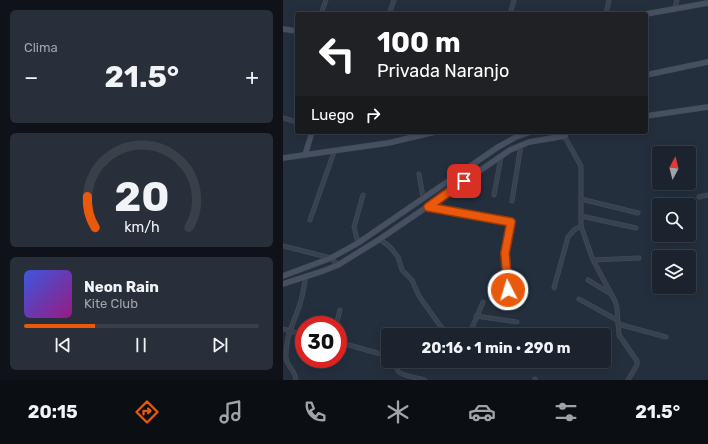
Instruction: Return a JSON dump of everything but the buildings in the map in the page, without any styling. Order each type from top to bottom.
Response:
[{"type":"street","points":[[322,12],[326,0]]},
{"type":"street","points":[[390,12],[394,0]]},
{"type":"street","points":[[511,12],[514,0]]},
{"type":"street","points":[[606,12],[609,0]]},
{"type":"street","points":[[675,8],[677,0]]},
{"type":"street","points":[[648,14],[708,3]]},
{"type":"street","points":[[283,29],[295,31]]},
{"type":"street","points":[[648,74],[708,62]]},
{"type":"street","points":[[648,116],[708,108]]},
{"type":"street","points":[[283,118],[295,121]]},
{"type":"street","points":[[305,155],[311,134]]},
{"type":"street","points":[[283,158],[334,152],[395,142],[427,134]]},
{"type":"street","points":[[283,276],[331,258],[358,243],[498,147],[524,134]]},
{"type":"street","points":[[283,284],[338,265],[428,207],[501,156],[521,145],[564,134],[581,166],[581,226],[593,260],[612,295],[617,308],[619,335],[637,361],[637,365],[628,380]]},
{"type":"street","points":[[512,201],[521,145]]},
{"type":"street","points":[[309,220],[334,152]]},
{"type":"street","points":[[494,195],[501,156]]},
{"type":"street","points":[[419,174],[423,197]]},
{"type":"street","points":[[358,243],[354,227],[363,195]]},
{"type":"street","points":[[699,198],[708,195]]},
{"type":"street","points":[[581,199],[638,213]]},
{"type":"street","points":[[428,207],[511,222],[505,253],[508,290]]},
{"type":"street","points":[[581,216],[636,228]]},
{"type":"street","points":[[554,288],[568,237],[574,230],[581,226]]},
{"type":"street","points":[[380,239],[390,246],[398,257],[403,270],[411,280],[419,296],[442,328]]},
{"type":"street","points":[[283,246],[331,258],[338,265]]},
{"type":"street","points":[[593,260],[639,258]]},
{"type":"street","points":[[296,380],[296,377],[287,363],[286,358],[288,336],[300,303],[306,276]]},
{"type":"street","points":[[588,280],[612,295]]},
{"type":"street","points":[[579,299],[618,322],[666,337]]},
{"type":"street","points":[[472,328],[483,302]]},
{"type":"street","points":[[338,316],[340,310]]},
{"type":"street","points":[[476,316],[517,322]]},
{"type":"street","points":[[283,329],[295,333]]},
{"type":"street","points":[[347,345],[381,354]]},
{"type":"street","points":[[397,368],[398,371],[403,374],[425,380]]},
{"type":"route","points":[[464,181],[428,207],[511,222],[505,251],[508,290]]}]
